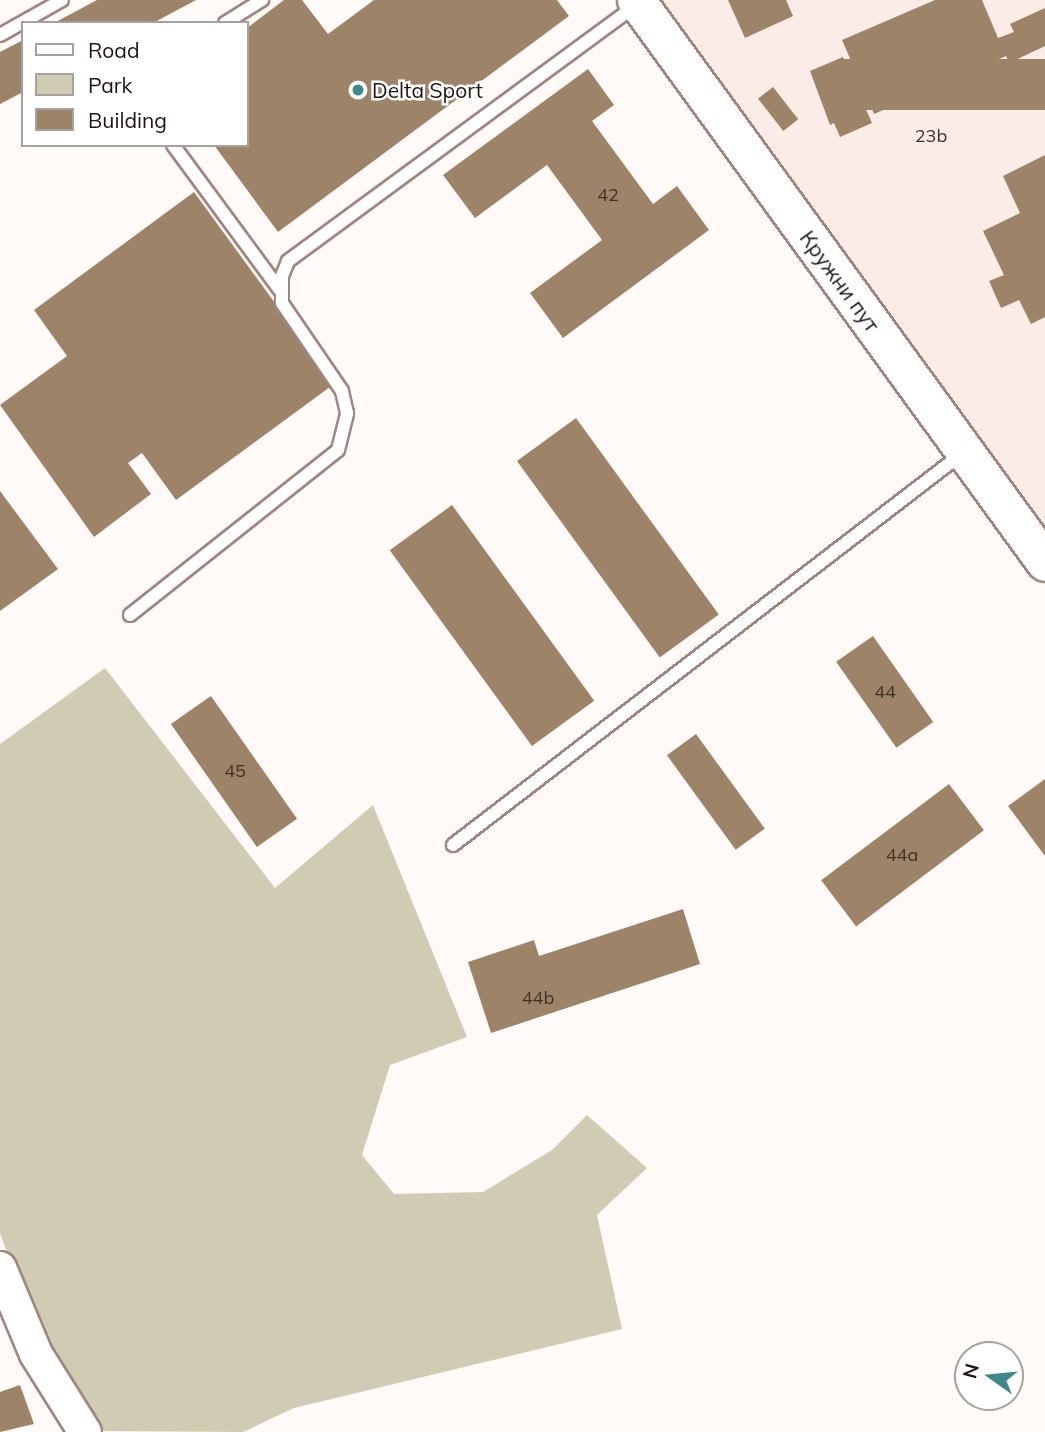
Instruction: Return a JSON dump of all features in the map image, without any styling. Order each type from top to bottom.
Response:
[{"type":"main road","name":"Кружни пут","points":[[637,2],[1045,562]]},
{"type":"street","points":[[0,1268],[36,1354],[85,1432]]},
{"type":"lane","points":[[25,21],[62,0]]},
{"type":"lane","points":[[229,21],[262,0]]},
{"type":"lane","points":[[280,290],[288,261],[307,244],[637,2]]},
{"type":"lane","points":[[0,35],[21,23]]},
{"type":"lane","points":[[130,615],[338,450],[346,414],[342,391],[293,323],[280,290],[174,147]]},
{"type":"lane","points":[[453,845],[964,452]]},
{"type":"shaded area","points":[[658,0],[1045,0],[1045,526]]},
{"type":"green space","points":[[105,668],[275,888],[373,805],[467,1037],[390,1065],[362,1155],[394,1194],[483,1192],[552,1150],[587,1115],[647,1168],[597,1215],[622,1329],[294,1408],[243,1432],[94,1431],[33,1323],[0,1233],[0,744]]},
{"type":"building","points":[[97,0],[196,0],[157,21],[58,21]]},
{"type":"building","name":"Delta Sport","points":[[284,0],[302,0],[328,34],[374,0],[557,0],[569,16],[278,232],[215,147],[248,147],[248,27]]},
{"type":"building","points":[[728,0],[786,0],[793,16],[745,38]]},
{"type":"building","points":[[935,0],[982,0],[998,38],[1014,32],[1010,24],[1045,8],[1045,46],[1009,63],[1006,56],[874,114],[842,40]]},
{"type":"building","points":[[21,41],[21,93],[0,104],[0,52]]},
{"type":"building","points":[[843,57],[872,123],[840,137],[834,123],[830,125],[810,71]]},
{"type":"building","points":[[837,59],[1045,59],[1045,110],[837,110]]},
{"type":"building","points":[[588,69],[614,105],[592,121],[653,204],[677,186],[709,230],[563,338],[530,293],[602,240],[547,165],[475,218],[443,175]]},
{"type":"building","points":[[773,87],[798,119],[783,131],[758,99]]},
{"type":"building","points":[[1045,155],[1045,317],[1031,324],[1019,300],[1001,308],[989,281],[1004,275],[983,231],[1020,213],[1003,176]]},
{"type":"building","points":[[194,192],[334,384],[176,500],[142,453],[128,463],[151,494],[94,537],[0,405],[67,356],[34,310]]},
{"type":"building","points":[[576,418],[719,615],[660,657],[517,461]]},
{"type":"building","points":[[0,491],[58,569],[0,611]]},
{"type":"building","points":[[452,505],[594,701],[532,746],[390,550]]},
{"type":"building","points":[[873,636],[933,722],[896,748],[836,662]]},
{"type":"building","points":[[211,696],[297,819],[257,847],[171,724]]},
{"type":"building","points":[[696,734],[765,829],[736,850],[667,755]]},
{"type":"building","points":[[1045,779],[1045,856],[1008,806]]},
{"type":"building","points":[[949,784],[984,830],[856,927],[821,880]]},
{"type":"building","points":[[683,909],[700,964],[491,1033],[468,962],[534,940],[539,956]]},
{"type":"building","points":[[20,1385],[34,1424],[0,1432],[0,1392]]},
{"type":"place","name":"Delta Sport","points":[[358,90]]}]
